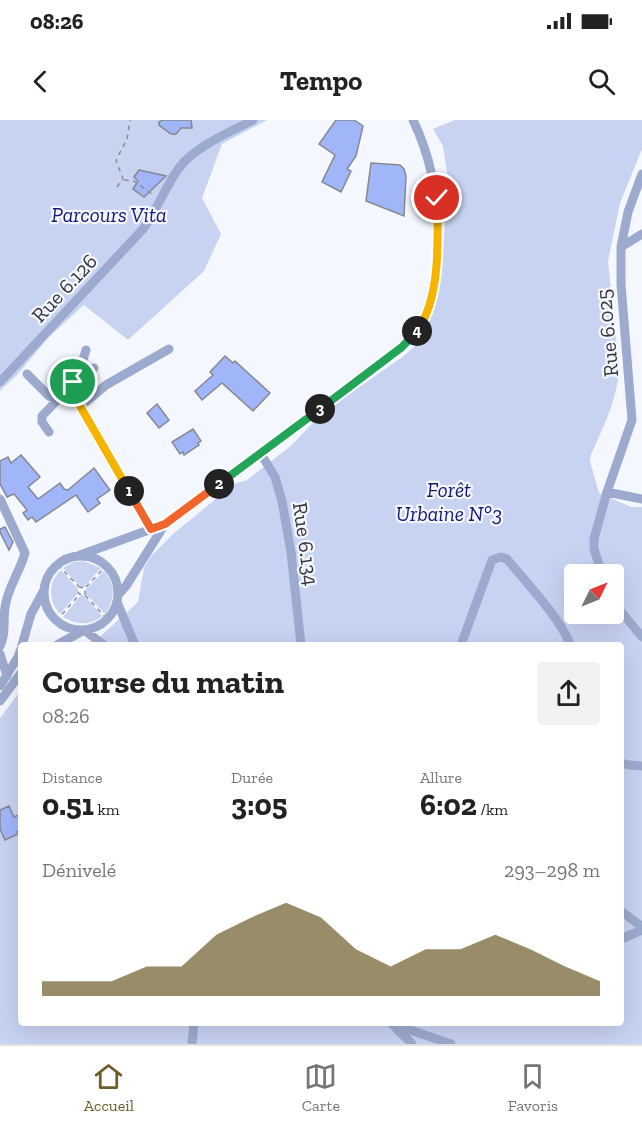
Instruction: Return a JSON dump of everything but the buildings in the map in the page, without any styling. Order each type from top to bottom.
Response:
[{"type":"street","name":"Rue 6.126","points":[[0,382],[143,230],[177,171],[193,155],[222,135],[253,120]]},
{"type":"street","points":[[23,642],[46,580],[57,565],[165,524],[402,347],[415,334],[425,318],[432,293],[436,266],[437,198],[425,147],[413,120]]},
{"type":"street","name":"Rue 6.025","points":[[599,564],[594,549],[594,539],[632,420],[621,284],[621,247],[628,212],[642,174]]},
{"type":"street","points":[[621,247],[642,234]]},
{"type":"street","points":[[81,406],[106,386],[169,349]]},
{"type":"street","points":[[86,350],[72,385],[93,431],[151,529]]},
{"type":"street","points":[[49,432],[42,422],[42,416],[72,385],[94,368]]},
{"type":"street","points":[[27,374],[49,396],[57,400]]},
{"type":"street","name":"Rue 6.134","points":[[261,454],[275,477],[282,501],[291,552],[301,642]]},
{"type":"street","points":[[608,490],[642,499]]},
{"type":"street","points":[[0,499],[25,553],[5,606],[1,643]]},
{"type":"street","points":[[62,642],[84,630],[96,627],[107,619],[117,598],[165,524]]},
{"type":"street","points":[[462,640],[492,560],[501,556],[507,559],[553,616],[569,642]]},
{"type":"street","points":[[75,557],[86,557],[106,566],[115,579],[117,598],[134,642]]},
{"type":"street","points":[[44,590],[49,612],[56,621],[66,627],[84,630],[100,642]]},
{"type":"street","points":[[624,615],[642,637]]},
{"type":"street","points":[[0,654],[7,676]]},
{"type":"street","points":[[0,686],[18,656]]},
{"type":"street","points":[[0,701],[18,677]]},
{"type":"street","points":[[624,763],[642,766]]},
{"type":"street","points":[[624,914],[642,929],[624,938]]},
{"type":"street","points":[[192,1044],[194,1026]]},
{"type":"street","points":[[393,1026],[412,1044]]},
{"type":"street","points":[[397,1026],[451,1044]]},
{"type":"path","points":[[123,179],[116,160],[127,139],[130,120]]},
{"type":"path","points":[[117,187],[123,179]]},
{"type":"path","points":[[123,179],[134,181],[154,195],[156,192],[164,197]]},
{"type":"path","points":[[56,621],[79,594],[79,588],[57,565]]},
{"type":"path","points":[[106,566],[85,588],[85,594],[107,619]]},
{"type":"path","points":[[79,588],[85,588]]},
{"type":"path","points":[[79,594],[85,594]]},
{"type":"green space","name":"Parcours Vita","points":[[0,120],[267,120],[222,144],[202,198],[221,234],[204,271],[128,340],[84,305],[49,337],[17,375],[0,391]]},
{"type":"green space","name":"Forêt Urbaine N°3","points":[[455,120],[642,120],[642,149],[620,203],[608,261],[619,366],[618,378],[610,412],[590,461],[599,493],[631,507],[642,507],[642,1044],[0,1044],[0,718],[18,694],[18,1026],[624,1026],[624,642],[94,642],[138,602],[144,568],[151,556],[173,534],[234,484],[247,480],[292,445],[322,413],[414,347],[423,334],[434,305],[440,277],[447,203],[447,173],[443,146],[433,129]]},
{"type":"green space","points":[[83,561],[101,568],[84,587],[80,587],[63,568],[73,562]]},
{"type":"green space","points":[[61,570],[78,589],[78,593],[60,614],[53,603],[51,592],[54,580]]},
{"type":"green space","points":[[104,571],[111,581],[113,592],[111,603],[105,614],[86,594],[86,589]]},
{"type":"green space","points":[[81,595],[84,595],[102,616],[93,622],[83,623],[73,622],[63,617]]},
{"type":"route","points":[[73,382],[75,389],[72,392],[151,529],[165,524],[402,347],[415,334],[425,318],[432,293],[438,230],[437,198]]}]
